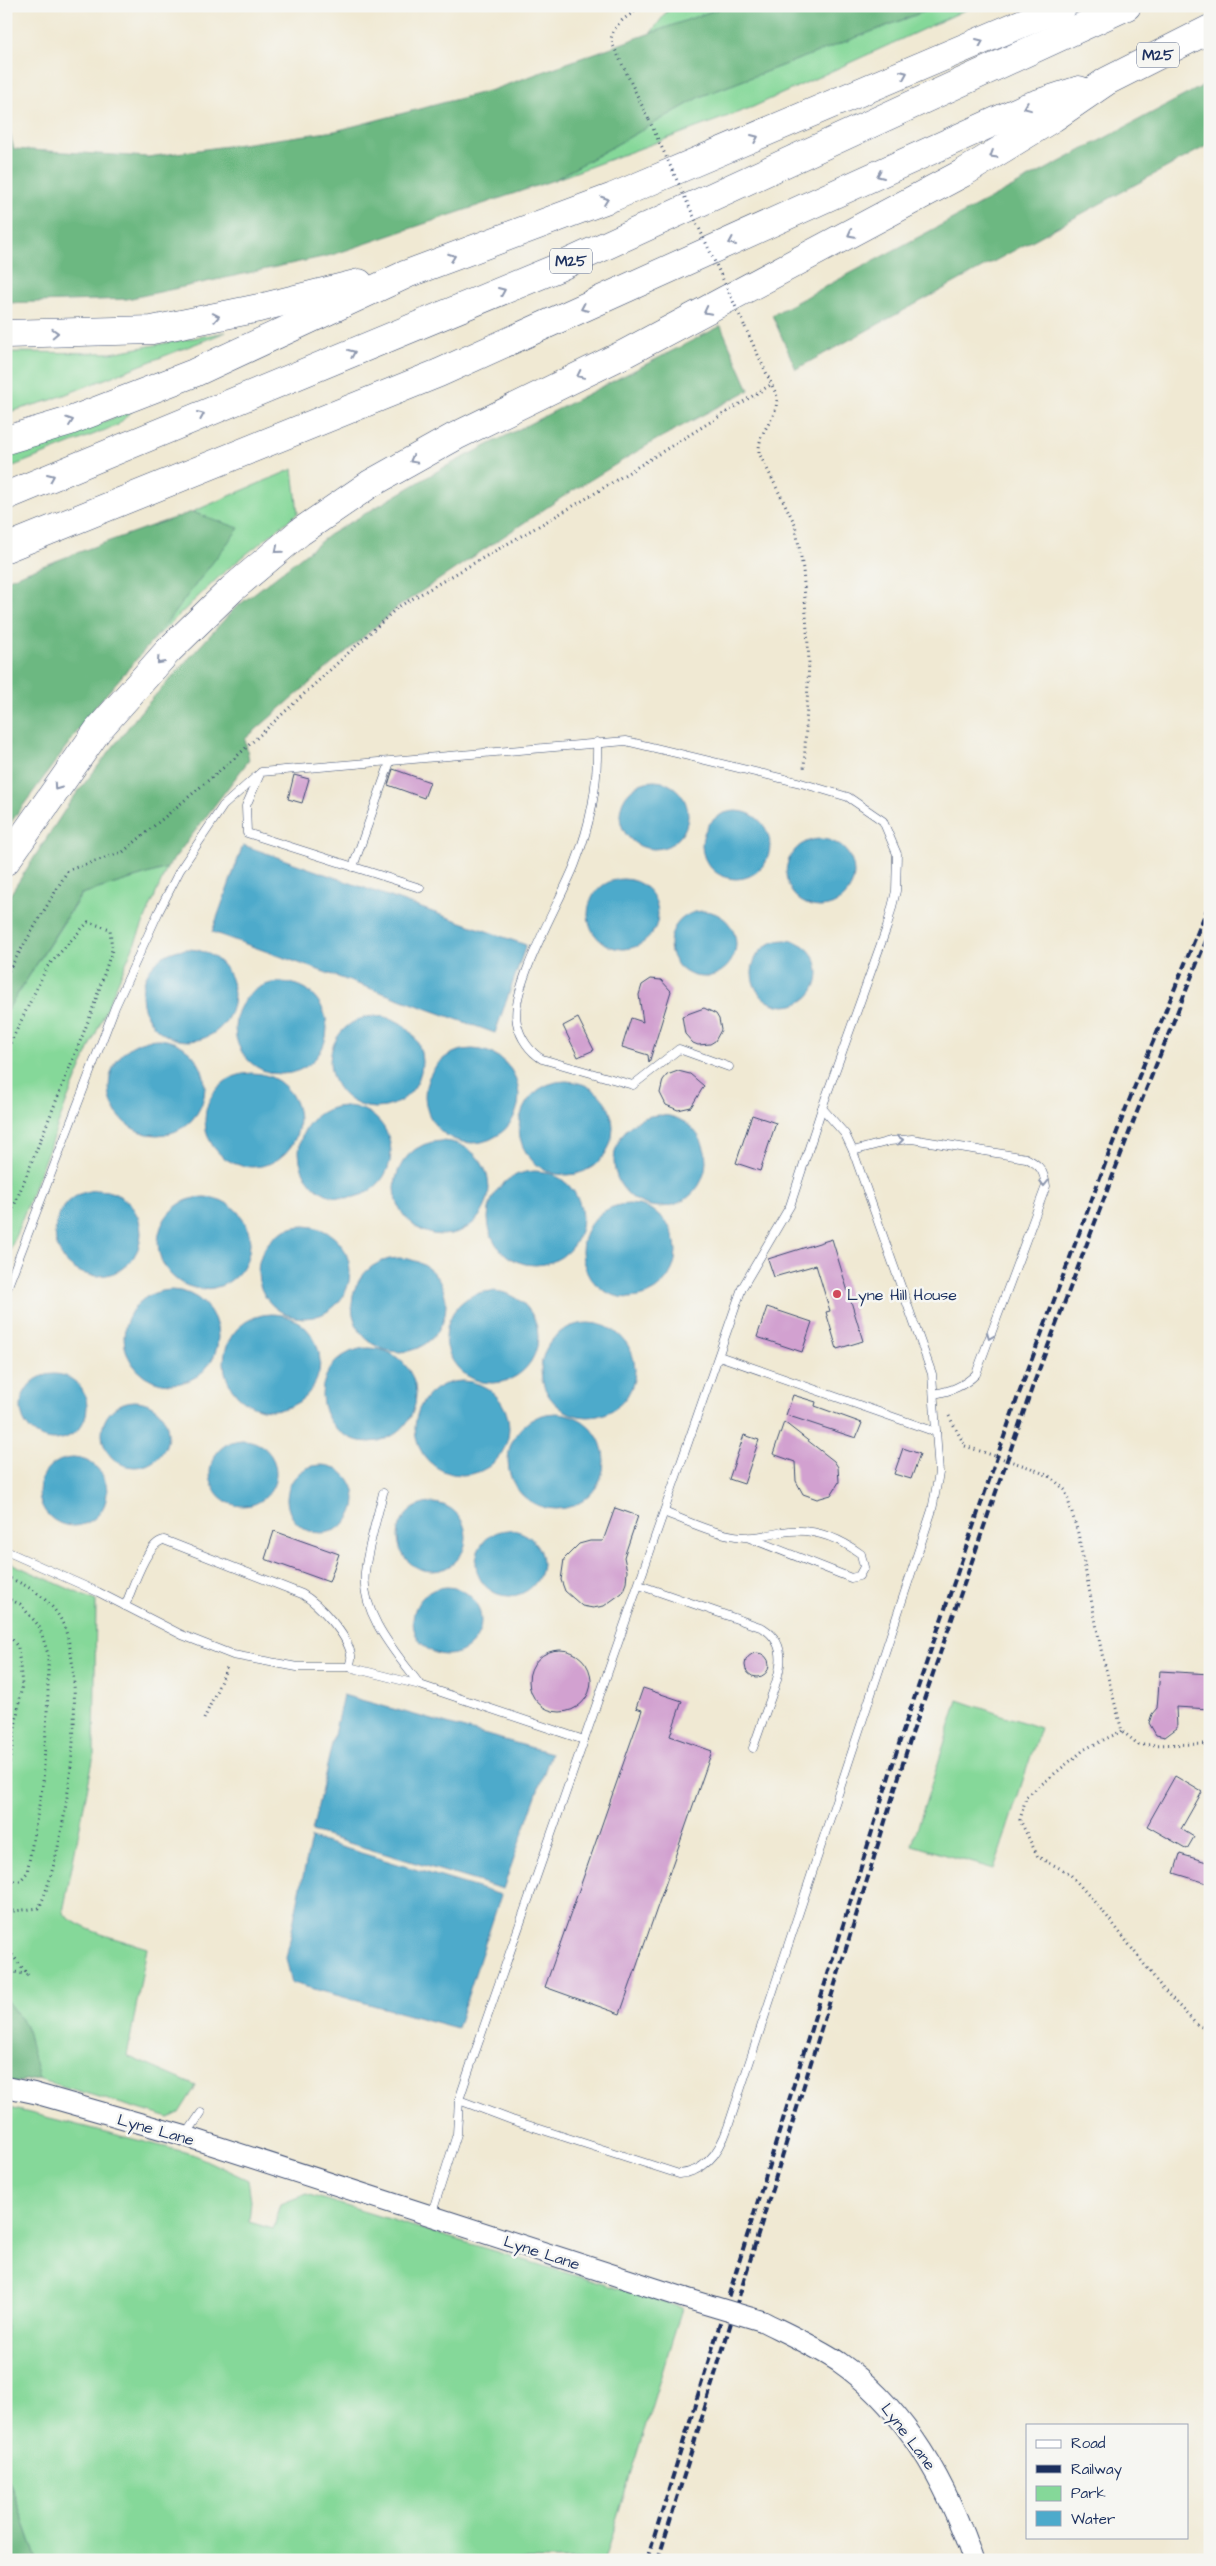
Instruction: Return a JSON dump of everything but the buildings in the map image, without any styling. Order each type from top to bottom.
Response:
[{"type":"highway","points":[[6,440],[70,421],[194,372],[407,274],[613,197],[1063,6]]},
{"type":"highway","name":"M25","points":[[6,496],[557,268],[1128,6]]},
{"type":"highway","name":"M25","points":[[6,548],[439,373],[918,158],[1027,106],[1107,81],[1210,28]]},
{"type":"highway","points":[[6,861],[98,730],[155,666],[232,589],[300,532],[370,484],[456,436],[624,354],[963,173],[1053,118],[1107,81]]},
{"type":"highway","points":[[6,334],[152,330],[407,274]]},
{"type":"street","name":"Lyne Lane","points":[[6,2087],[34,2093],[185,2136],[685,2298],[762,2321],[838,2362],[883,2401],[908,2430],[937,2472],[973,2560]]},
{"type":"lane","points":[[6,1291],[115,1007],[158,911],[180,870],[223,806],[261,772],[626,741],[801,783],[848,797],[883,821],[898,854],[896,891],[888,927],[822,1108],[790,1206],[742,1288],[459,2100],[457,2134],[430,2216]]},
{"type":"lane","points":[[597,742],[598,776],[590,819],[575,865],[523,982],[517,1002],[516,1022],[534,1055],[542,1059],[633,1085],[678,1049],[730,1067]]},
{"type":"lane","points":[[353,867],[390,762]]},
{"type":"lane","points":[[261,772],[246,806],[247,833],[420,888]]},
{"type":"lane","points":[[459,2100],[512,2120],[679,2174],[690,2173],[702,2168],[718,2150],[728,2127],[932,1510],[939,1473],[934,1397],[926,1354],[853,1151],[845,1134],[822,1108]]},
{"type":"lane","points":[[853,1151],[890,1141],[912,1139],[1026,1158],[1036,1162],[1044,1172],[1046,1186],[976,1374],[969,1381],[934,1397]]},
{"type":"lane","points":[[719,1356],[936,1432]]},
{"type":"lane","points":[[383,1493],[365,1574],[366,1591],[370,1608],[380,1629],[420,1685]]},
{"type":"lane","points":[[664,1512],[719,1534],[747,1538],[851,1578],[859,1576],[864,1567],[861,1554],[842,1541],[821,1534],[802,1530],[747,1538]]},
{"type":"lane","points":[[125,1606],[150,1549],[160,1540],[164,1540],[302,1594],[316,1602],[327,1613],[347,1645],[352,1656],[350,1667]]},
{"type":"lane","points":[[6,1551],[125,1606],[182,1635],[233,1655],[297,1667],[350,1667],[420,1685],[584,1740]]},
{"type":"lane","points":[[638,1585],[763,1628],[775,1639],[781,1654],[780,1670],[753,1748]]},
{"type":"lane","points":[[185,2136],[201,2113]]},
{"type":"path","points":[[643,6],[618,23],[612,32],[611,41],[777,396],[777,408],[758,440],[759,454],[795,524],[803,568],[809,661],[806,762],[801,783]]},
{"type":"path","points":[[6,975],[68,870],[123,852],[235,758],[398,607],[587,498],[772,384]]},
{"type":"path","points":[[6,1052],[47,967],[88,922],[110,928],[112,950],[90,1014],[6,1226]]},
{"type":"path","points":[[934,1397],[948,1414],[965,1446],[1031,1468],[1051,1477],[1065,1490],[1078,1533],[1102,1654],[1122,1731],[1138,1744],[1210,1744]]},
{"type":"path","points":[[6,1577],[48,1600],[64,1624],[73,1666],[74,1737],[64,1814],[48,1888],[39,1908],[6,1912]]},
{"type":"path","points":[[6,1598],[20,1604],[39,1626],[48,1654],[48,1694],[43,1783],[27,1873],[20,1881],[8,1882],[6,1878]]},
{"type":"path","points":[[6,1632],[18,1648],[22,1685],[6,1783]]},
{"type":"path","points":[[204,1719],[233,1655]]},
{"type":"path","points":[[1122,1731],[1084,1749],[1026,1798],[1020,1820],[1038,1857],[1069,1873],[1111,1921],[1163,1989],[1198,2026],[1210,2030]]},
{"type":"path","points":[[6,1947],[28,1975],[6,1970]]},
{"type":"green space","points":[[671,6],[726,6],[650,34]]},
{"type":"green space","points":[[726,6],[939,6],[702,96],[554,180],[332,255],[127,299],[6,303],[6,120],[14,149],[148,157],[335,131],[492,90]]},
{"type":"green space","points":[[939,6],[974,6],[753,107],[554,180],[702,96]]},
{"type":"green space","points":[[1210,82],[1210,144],[796,369],[772,315]]},
{"type":"green space","points":[[721,326],[749,390],[656,440],[564,496],[398,607],[245,739],[249,760],[167,868],[81,894],[6,1012],[6,901],[70,802],[141,711],[234,609],[329,535],[441,469]]},
{"type":"green space","points":[[226,332],[51,400],[6,413],[6,352],[111,353]]},
{"type":"green space","points":[[132,411],[118,425],[6,469],[6,454],[54,440]]},
{"type":"green space","points":[[293,469],[298,513],[224,572],[154,639],[238,529],[192,512]]},
{"type":"green space","points":[[192,512],[239,528],[154,639],[96,706],[6,829],[6,580]]},
{"type":"green space","points":[[167,868],[68,1098],[6,1261],[6,1012],[82,894]]},
{"type":"green space","points":[[6,1561],[96,1601],[94,1755],[63,1912],[78,1924],[89,1929],[147,1948],[127,2056],[196,2086],[179,2113],[169,2118],[18,2073],[6,2029]]},
{"type":"green space","points":[[958,1700],[1040,1728],[994,1869],[912,1845]]},
{"type":"green space","points":[[6,2000],[26,2026],[39,2079],[6,2084]]},
{"type":"green space","points":[[6,2107],[193,2154],[248,2180],[251,2200],[249,2222],[273,2229],[281,2204],[306,2194],[682,2308],[604,2560],[37,2560],[6,2472]]},
{"type":"green space","points":[[6,2472],[37,2560],[6,2560]]},
{"type":"water","points":[[654,781],[667,784],[678,791],[685,802],[688,815],[685,828],[678,839],[667,846],[654,849],[641,846],[630,839],[623,828],[620,815],[623,802],[630,791],[641,784]]},
{"type":"water","points":[[736,811],[749,814],[760,821],[767,832],[770,845],[767,858],[760,869],[749,876],[736,879],[723,876],[712,869],[705,858],[702,845],[705,832],[712,821],[723,814]]},
{"type":"water","points":[[827,839],[839,845],[848,854],[854,866],[852,886],[844,897],[827,907],[813,907],[796,897],[788,886],[786,866],[796,849],[807,841]]},
{"type":"water","points":[[243,845],[526,945],[495,1033],[212,932]]},
{"type":"water","points":[[623,879],[636,882],[648,889],[655,901],[658,914],[655,927],[648,939],[636,946],[623,949],[610,946],[598,939],[591,927],[588,914],[591,901],[598,889],[610,882]]},
{"type":"water","points":[[703,911],[716,914],[726,921],[733,931],[736,944],[733,957],[726,967],[716,974],[703,977],[690,974],[680,967],[673,957],[670,944],[673,931],[680,921],[690,914]]},
{"type":"water","points":[[785,940],[798,943],[808,950],[815,960],[818,973],[815,986],[808,996],[798,1003],[785,1006],[772,1003],[762,996],[755,986],[752,973],[755,960],[762,950],[772,943]]},
{"type":"water","points":[[179,949],[197,949],[214,956],[227,969],[234,986],[234,1004],[227,1021],[214,1034],[197,1041],[179,1041],[162,1034],[149,1021],[142,1004],[142,986],[149,969],[162,956]]},
{"type":"water","points":[[281,982],[298,986],[313,996],[323,1011],[327,1028],[323,1045],[313,1060],[298,1070],[281,1074],[264,1070],[249,1060],[239,1045],[235,1028],[239,1011],[249,996],[264,986]]},
{"type":"water","points":[[376,1016],[394,1020],[408,1030],[418,1044],[422,1062],[418,1080],[408,1094],[394,1104],[376,1108],[358,1104],[344,1094],[334,1080],[330,1062],[334,1044],[344,1030],[358,1020]]},
{"type":"water","points":[[157,1039],[175,1043],[191,1053],[201,1069],[205,1087],[201,1105],[191,1121],[175,1131],[157,1135],[139,1131],[123,1121],[113,1105],[109,1087],[113,1069],[123,1053],[139,1043]]},
{"type":"water","points":[[472,1049],[490,1053],[505,1063],[515,1078],[519,1096],[515,1114],[505,1129],[490,1139],[472,1143],[454,1139],[439,1129],[429,1114],[425,1096],[429,1078],[439,1063],[454,1053]]},
{"type":"water","points":[[252,1073],[270,1077],[285,1087],[295,1102],[299,1120],[295,1138],[285,1153],[270,1163],[252,1167],[234,1163],[219,1153],[209,1138],[205,1120],[209,1102],[219,1087],[234,1077]]},
{"type":"water","points":[[566,1081],[584,1085],[599,1095],[609,1110],[613,1128],[609,1146],[599,1161],[584,1171],[566,1175],[548,1171],[533,1161],[523,1146],[519,1128],[523,1110],[533,1095],[548,1085]]},
{"type":"water","points":[[345,1106],[363,1109],[378,1119],[388,1134],[391,1152],[388,1170],[378,1185],[363,1195],[345,1198],[327,1195],[312,1185],[302,1170],[299,1152],[302,1134],[312,1119],[327,1109]]},
{"type":"water","points":[[660,1115],[678,1118],[693,1128],[703,1143],[706,1161],[703,1179],[693,1194],[678,1204],[660,1207],[642,1204],[627,1194],[617,1179],[614,1161],[617,1143],[627,1128],[642,1118]]},
{"type":"water","points":[[433,1141],[451,1141],[476,1154],[486,1170],[489,1188],[486,1206],[476,1222],[451,1235],[433,1235],[408,1222],[395,1197],[395,1179],[408,1154]]},
{"type":"water","points":[[535,1171],[553,1175],[568,1185],[578,1200],[582,1218],[578,1236],[568,1251],[553,1261],[535,1265],[517,1261],[502,1251],[492,1236],[488,1218],[492,1200],[502,1185],[517,1175]]},
{"type":"water","points":[[98,1190],[114,1193],[122,1197],[134,1209],[138,1217],[141,1233],[138,1249],[134,1257],[122,1269],[114,1273],[98,1276],[82,1273],[74,1269],[62,1257],[58,1249],[55,1233],[58,1217],[62,1209],[74,1197],[82,1193]]},
{"type":"water","points":[[204,1197],[222,1200],[237,1210],[247,1225],[250,1243],[247,1261],[237,1276],[222,1286],[204,1289],[186,1286],[171,1276],[161,1261],[158,1243],[161,1225],[171,1210],[186,1200]]},
{"type":"water","points":[[629,1204],[647,1207],[662,1218],[673,1233],[676,1251],[673,1269],[662,1284],[647,1295],[629,1298],[611,1295],[596,1284],[585,1269],[582,1251],[585,1233],[596,1218],[611,1207]]},
{"type":"water","points":[[304,1226],[321,1230],[336,1240],[346,1255],[350,1272],[346,1289],[336,1304],[321,1314],[304,1318],[287,1314],[272,1304],[262,1289],[258,1272],[262,1255],[272,1240],[287,1230]]},
{"type":"water","points":[[399,1258],[417,1262],[432,1272],[442,1287],[446,1305],[442,1323],[432,1338],[417,1348],[399,1352],[381,1348],[366,1338],[356,1323],[352,1305],[356,1287],[366,1272],[381,1262]]},
{"type":"water","points":[[171,1290],[189,1294],[204,1304],[214,1319],[218,1337],[214,1355],[204,1370],[189,1380],[171,1384],[153,1380],[138,1370],[128,1355],[124,1337],[128,1319],[138,1304],[153,1294]]},
{"type":"water","points":[[492,1291],[510,1294],[525,1304],[535,1319],[538,1337],[535,1355],[525,1370],[510,1380],[492,1383],[474,1380],[459,1370],[449,1355],[446,1337],[449,1319],[459,1304],[474,1294]]},
{"type":"water","points":[[272,1314],[290,1318],[306,1328],[316,1344],[320,1362],[316,1380],[306,1396],[290,1406],[272,1410],[254,1406],[238,1396],[228,1380],[224,1362],[228,1344],[238,1328],[254,1318]]},
{"type":"water","points":[[588,1323],[606,1327],[621,1337],[631,1352],[635,1370],[631,1388],[621,1403],[606,1413],[588,1417],[570,1413],[555,1403],[545,1388],[541,1370],[545,1352],[555,1337],[570,1327]]},
{"type":"water","points":[[369,1348],[387,1352],[402,1362],[412,1377],[416,1395],[412,1413],[402,1428],[387,1438],[369,1442],[351,1438],[336,1428],[326,1413],[322,1395],[326,1377],[336,1362],[351,1352]]},
{"type":"water","points":[[54,1374],[67,1377],[77,1384],[84,1394],[87,1407],[84,1420],[77,1430],[67,1437],[54,1440],[41,1437],[31,1430],[24,1420],[21,1407],[24,1394],[31,1384],[41,1377]]},
{"type":"water","points":[[462,1381],[480,1384],[495,1395],[506,1410],[509,1428],[506,1446],[495,1461],[480,1472],[462,1475],[444,1472],[429,1461],[418,1446],[415,1428],[418,1410],[429,1395],[444,1384]]},
{"type":"water","points":[[135,1401],[147,1404],[158,1411],[165,1422],[168,1434],[165,1446],[158,1457],[147,1464],[135,1467],[123,1464],[112,1457],[105,1446],[102,1434],[105,1422],[112,1411],[123,1404]]},
{"type":"water","points":[[556,1413],[574,1417],[590,1427],[600,1443],[604,1461],[600,1479],[590,1495],[574,1505],[556,1509],[538,1505],[522,1495],[512,1479],[508,1461],[512,1443],[522,1427],[538,1417]]},
{"type":"water","points":[[243,1440],[255,1443],[266,1450],[273,1461],[276,1473],[273,1485],[266,1496],[255,1503],[243,1506],[231,1503],[220,1496],[213,1485],[210,1473],[213,1461],[220,1450],[231,1443]]},
{"type":"water","points":[[73,1458],[86,1460],[97,1468],[105,1479],[107,1492],[105,1505],[97,1516],[86,1524],[73,1526],[60,1524],[49,1516],[41,1505],[39,1492],[41,1479],[49,1468],[60,1460]]},
{"type":"water","points":[[321,1465],[334,1468],[345,1475],[352,1486],[355,1499],[352,1512],[345,1523],[334,1530],[321,1533],[308,1530],[297,1523],[290,1512],[287,1499],[290,1486],[297,1475],[308,1468]]},
{"type":"water","points":[[432,1503],[445,1506],[456,1513],[463,1524],[466,1537],[463,1550],[456,1561],[445,1568],[432,1571],[419,1568],[408,1561],[401,1550],[398,1537],[401,1524],[408,1513],[419,1506]]},
{"type":"water","points":[[503,1530],[515,1530],[527,1535],[537,1545],[542,1557],[540,1576],[527,1591],[515,1596],[503,1596],[491,1591],[481,1581],[476,1569],[476,1557],[481,1545],[491,1535]]},
{"type":"water","points":[[447,1587],[460,1589],[471,1597],[479,1608],[481,1621],[479,1634],[471,1645],[460,1653],[447,1655],[434,1653],[423,1645],[415,1634],[413,1621],[415,1608],[423,1597],[434,1589]]},
{"type":"water","points":[[343,1695],[551,1753],[503,1889],[312,1832]]},
{"type":"water","points":[[311,1838],[501,1895],[457,2028],[292,1983],[286,1958]]},
{"type":"railway","points":[[647,2560],[903,1731],[1017,1399],[1126,1108],[1210,902]]},
{"type":"railway","points":[[658,2560],[911,1737],[1032,1388],[1137,1112],[1210,931]]},
{"type":"place","name":"Lyne Hill House","points":[[837,1294]]}]
